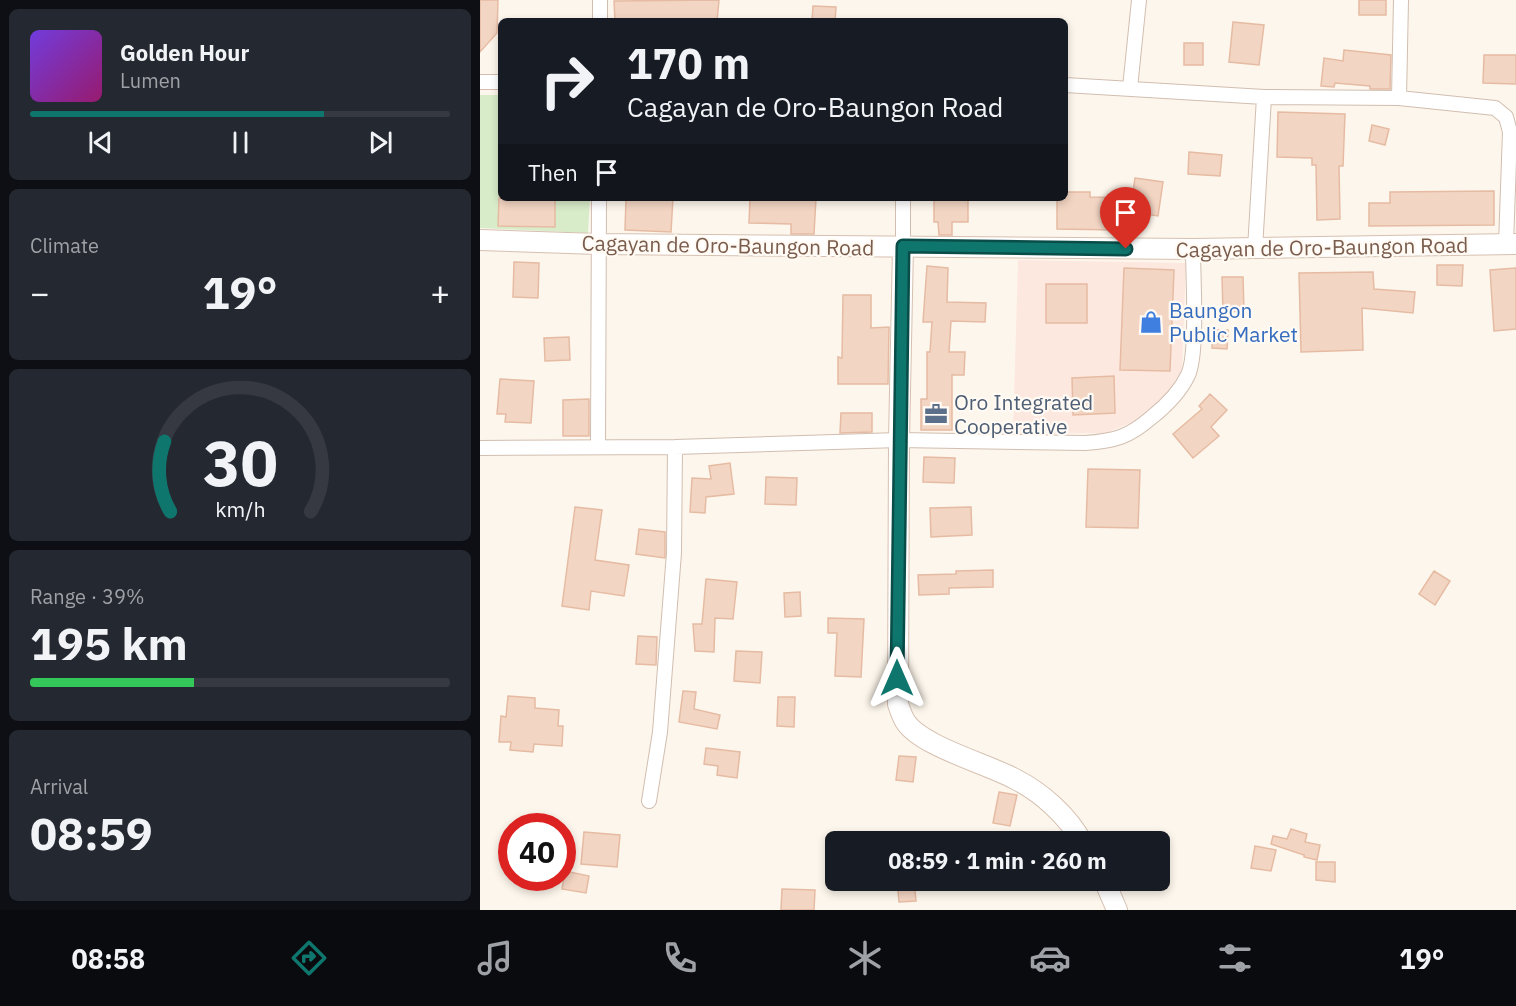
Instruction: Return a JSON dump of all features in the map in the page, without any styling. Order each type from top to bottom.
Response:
[{"type":"main road","name":"Cagayan de Oro-Baungon Road","points":[[480,240],[598,244],[1193,249],[1511,244]]},
{"type":"main road","points":[[903,246],[899,440],[898,704],[905,722],[913,731],[929,741],[1016,779],[1041,796],[1061,814],[1074,831]]},
{"type":"main road","points":[[1109,891],[1117,910]]},
{"type":"street","points":[[600,0],[600,18]]},
{"type":"street","points":[[1130,88],[1139,0]]},
{"type":"street","points":[[1399,98],[1401,0]]},
{"type":"street","points":[[480,82],[498,82]]},
{"type":"street","points":[[1068,85],[1264,97],[1399,98],[1496,108],[1506,117],[1510,132],[1511,244]]},
{"type":"street","points":[[1255,249],[1264,97]]},
{"type":"street","points":[[598,446],[599,201]]},
{"type":"street","points":[[903,201],[903,246]]},
{"type":"street","points":[[480,448],[675,447],[899,440],[1085,443],[1112,441],[1138,429],[1172,401],[1189,373],[1193,345],[1193,249]]},
{"type":"street","points":[[649,801],[660,732],[674,553],[675,447]]},
{"type":"shaded area","points":[[1018,260],[1186,263],[1182,370],[1165,398],[1140,419],[1106,433],[1013,434]]},
{"type":"green space","points":[[480,95],[498,95],[498,201],[590,201],[588,233],[480,228]]},
{"type":"building","points":[[480,0],[498,0],[497,33],[480,52]]},
{"type":"building","points":[[719,0],[717,18],[615,18],[614,1]]},
{"type":"building","points":[[1359,0],[1386,0],[1386,15],[1359,15]]},
{"type":"building","points":[[813,6],[836,7],[835,18],[812,18]]},
{"type":"building","points":[[1233,22],[1264,25],[1259,65],[1229,62]]},
{"type":"building","points":[[1184,43],[1203,43],[1203,65],[1184,65]]},
{"type":"building","points":[[1344,50],[1391,55],[1390,89],[1370,89],[1370,86],[1335,83],[1334,87],[1321,86],[1324,58],[1343,61]]},
{"type":"building","points":[[1484,55],[1516,55],[1516,84],[1483,83]]},
{"type":"building","points":[[1278,112],[1345,114],[1343,166],[1339,166],[1340,219],[1317,220],[1316,165],[1312,165],[1312,158],[1277,157]]},
{"type":"building","points":[[1372,125],[1389,129],[1385,145],[1369,141]]},
{"type":"building","points":[[1189,152],[1222,155],[1220,176],[1188,174]]},
{"type":"building","points":[[1135,178],[1163,182],[1158,216],[1119,210],[1118,230],[1057,229],[1057,201],[1068,201],[1068,192],[1090,192],[1090,197],[1132,198]]},
{"type":"building","points":[[1494,191],[1494,225],[1369,226],[1369,203],[1390,203],[1390,192]]},
{"type":"building","points":[[499,201],[555,201],[555,227],[498,226]]},
{"type":"building","points":[[626,201],[673,201],[671,232],[625,230]]},
{"type":"building","points":[[750,201],[816,201],[814,234],[791,234],[791,224],[749,223]]},
{"type":"building","points":[[934,201],[968,201],[968,222],[952,222],[952,235],[939,235],[938,222],[934,222]]},
{"type":"building","points":[[514,262],[539,263],[538,298],[513,297]]},
{"type":"building","points":[[1437,265],[1463,265],[1462,286],[1437,285]]},
{"type":"building","points":[[927,266],[948,268],[947,302],[986,303],[985,322],[951,321],[949,352],[965,352],[964,375],[952,375],[952,430],[921,430],[921,399],[927,399],[927,352],[930,352],[932,322],[923,322]]},
{"type":"building","points":[[1124,268],[1174,270],[1170,371],[1120,370]]},
{"type":"building","points":[[1516,268],[1516,329],[1494,331],[1490,270]]},
{"type":"building","points":[[1373,272],[1374,289],[1415,292],[1413,313],[1362,308],[1363,350],[1301,352],[1299,273]]},
{"type":"building","points":[[1222,277],[1243,277],[1244,311],[1223,312]]},
{"type":"building","points":[[1046,284],[1087,284],[1087,323],[1046,323]]},
{"type":"building","points":[[843,295],[871,295],[871,328],[889,327],[888,384],[838,384],[838,357],[842,358]]},
{"type":"building","points":[[1213,330],[1228,330],[1227,349],[1212,348]]},
{"type":"building","points":[[569,337],[570,360],[545,361],[544,338]]},
{"type":"building","points":[[1114,376],[1115,413],[1073,415],[1072,378]]},
{"type":"building","points":[[500,379],[534,381],[531,423],[505,422],[506,414],[497,414]]},
{"type":"building","points":[[1210,394],[1227,410],[1211,427],[1219,436],[1193,458],[1173,434],[1202,409],[1199,406]]},
{"type":"building","points":[[589,399],[589,436],[563,436],[563,400]]},
{"type":"building","points":[[841,413],[872,413],[872,432],[840,433]]},
{"type":"building","points":[[924,457],[955,458],[954,483],[923,482]]},
{"type":"building","points":[[730,463],[734,494],[706,497],[705,513],[690,512],[692,478],[711,479],[709,466]]},
{"type":"building","points":[[1088,469],[1140,470],[1138,528],[1086,527]]},
{"type":"building","points":[[766,477],[797,478],[796,505],[765,504]]},
{"type":"building","points":[[575,507],[602,510],[595,560],[629,565],[624,596],[591,591],[589,610],[562,606]]},
{"type":"building","points":[[971,507],[972,535],[931,537],[930,508]]},
{"type":"building","points":[[639,529],[665,532],[665,558],[636,554]]},
{"type":"building","points":[[993,570],[993,587],[949,588],[949,594],[919,595],[918,575]]},
{"type":"building","points":[[1434,571],[1450,581],[1435,605],[1419,594]]},
{"type":"building","points":[[706,579],[737,582],[733,619],[715,618],[714,652],[695,651],[693,624],[702,624]]},
{"type":"building","points":[[800,592],[801,616],[785,617],[784,593]]},
{"type":"building","points":[[828,618],[864,619],[861,677],[835,676],[837,633],[828,633]]},
{"type":"building","points":[[638,636],[657,637],[656,665],[636,664]]},
{"type":"building","points":[[736,651],[762,652],[760,683],[734,681]]},
{"type":"building","points":[[683,691],[696,692],[694,709],[720,715],[717,729],[679,722]]},
{"type":"building","points":[[508,696],[535,698],[535,708],[559,710],[558,726],[563,726],[562,746],[534,744],[533,752],[510,750],[511,742],[499,742],[501,716],[506,717]]},
{"type":"building","points":[[778,697],[795,697],[794,727],[777,726]]},
{"type":"building","points":[[706,748],[740,752],[737,778],[717,775],[718,766],[704,764]]},
{"type":"building","points":[[899,756],[916,757],[913,782],[896,780]]},
{"type":"building","points":[[999,792],[1017,795],[1010,826],[993,823]]},
{"type":"building","points":[[1291,829],[1307,834],[1305,842],[1320,845],[1317,860],[1271,844],[1273,836],[1287,839]]},
{"type":"building","points":[[584,832],[620,835],[617,867],[581,864]]},
{"type":"building","points":[[1255,846],[1276,850],[1271,871],[1251,868]]},
{"type":"building","points":[[1316,862],[1335,862],[1335,882],[1316,880]]},
{"type":"building","points":[[576,873],[589,876],[586,893],[574,891],[576,891]]},
{"type":"building","points":[[782,889],[815,890],[814,910],[781,910]]},
{"type":"building","points":[[898,891],[915,891],[916,901],[899,902]]},
{"type":"place","name":"Baungon Public Market","points":[[1151,322]]},
{"type":"place","name":"Oro Integrated Cooperative","points":[[936,414]]},
{"type":"route","points":[[897,678],[903,246],[1126,249]]}]
